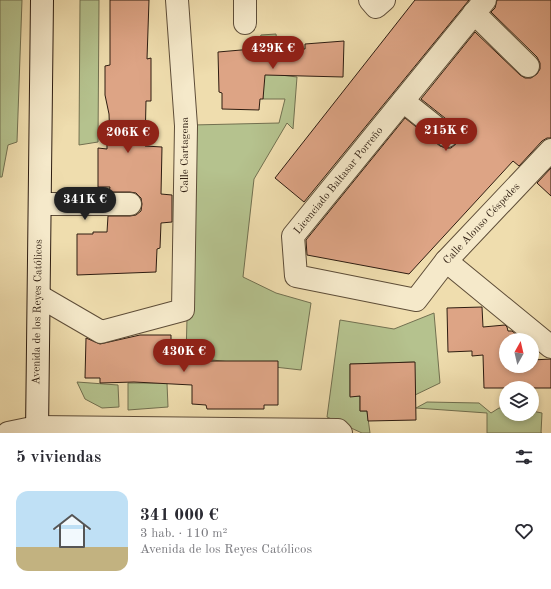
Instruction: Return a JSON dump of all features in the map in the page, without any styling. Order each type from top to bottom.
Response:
[{"type":"street","name":"Avenida de los Reyes Católicos","points":[[37,430],[42,0]]},
{"type":"street","name":"Calle Cartagena","points":[[39,296],[101,332],[183,310],[186,126],[178,0]]},
{"type":"street","points":[[245,0],[245,24]]},
{"type":"street","points":[[480,7],[528,66]]},
{"type":"street","name":"Licenciado Baltasar Porreño","points":[[416,300],[296,276],[293,236],[480,7]]},
{"type":"street","points":[[403,101],[447,136]]},
{"type":"street","name":"Calle Alonso Céspedes","points":[[416,300],[446,261],[551,150]]},
{"type":"street","points":[[40,204],[130,204]]},
{"type":"street","points":[[446,261],[551,347]]},
{"type":"street","points":[[8,433],[37,430],[338,430],[341,433]]},
{"type":"green space","points":[[0,0],[22,0],[17,142],[8,145],[2,177],[0,177]]},
{"type":"green space","points":[[80,0],[99,0],[98,142],[79,145]]},
{"type":"green space","points":[[276,34],[281,75],[297,77],[293,129],[287,123],[254,179],[243,277],[276,293],[311,303],[301,370],[186,357],[192,125],[279,123],[285,99],[263,99],[259,40],[261,35]]},
{"type":"green space","points":[[434,313],[440,383],[415,395],[414,362],[350,364],[350,396],[360,396],[360,411],[367,411],[370,433],[362,433],[327,417],[340,320],[394,329]]},
{"type":"green space","points":[[77,382],[118,385],[119,407],[102,408],[85,399]]},
{"type":"green space","points":[[128,383],[167,383],[168,407],[128,410]]},
{"type":"green space","points":[[427,402],[479,403],[491,413],[499,408],[499,421],[539,421],[539,412],[542,413],[541,433],[487,433],[487,413],[416,408]]},
{"type":"building","points":[[110,0],[149,0],[147,59],[151,58],[151,101],[146,101],[145,146],[162,147],[161,194],[172,195],[172,222],[161,223],[160,248],[157,249],[156,272],[77,275],[77,234],[107,232],[108,216],[136,215],[141,211],[142,204],[141,198],[136,193],[109,192],[110,187],[98,187],[98,148],[107,149],[107,142],[110,142],[109,114],[105,95],[105,66],[110,65]]},
{"type":"building","points":[[415,0],[469,0],[304,202],[275,178]]},
{"type":"building","points":[[497,0],[551,0],[551,138],[547,138],[542,141],[519,166],[513,161],[409,274],[307,255],[306,240],[405,118],[440,146],[451,148],[457,143],[459,137],[455,126],[421,99],[475,32],[520,75],[525,78],[531,78],[537,74],[540,69],[540,63],[537,57],[491,12],[495,8]]},
{"type":"building","points":[[344,41],[343,77],[265,75],[263,99],[260,99],[259,110],[222,109],[222,93],[219,92],[218,52],[276,47],[305,49],[305,44]]},
{"type":"building","points":[[551,168],[551,196],[537,183]]},
{"type":"building","points":[[482,307],[483,327],[505,325],[508,331],[514,333],[499,333],[499,373],[539,373],[539,360],[551,359],[551,388],[539,388],[539,381],[499,381],[499,388],[484,388],[483,355],[472,356],[472,351],[448,352],[447,308]]},
{"type":"building","points":[[140,335],[171,335],[171,362],[278,361],[278,405],[264,405],[264,409],[207,409],[206,405],[192,404],[192,385],[134,382],[100,383],[100,378],[85,378],[86,338],[100,344]]},
{"type":"building","points":[[415,362],[416,420],[368,421],[367,411],[360,411],[360,396],[350,397],[350,364]]}]
